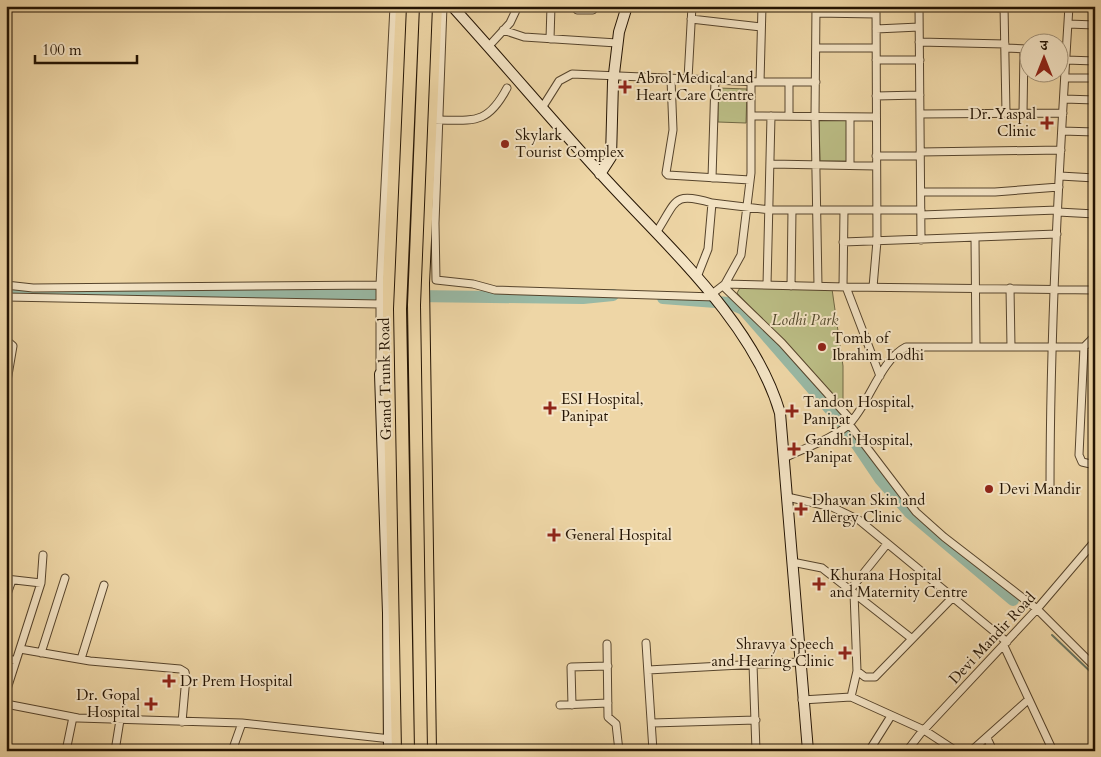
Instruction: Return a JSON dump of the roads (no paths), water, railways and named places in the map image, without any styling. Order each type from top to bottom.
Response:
[{"type":"highway","points":[[395,743],[391,462],[385,374],[383,286],[402,6]]},
{"type":"highway","name":"Grand Trunk Road","points":[[408,751],[400,309],[413,6]]},
{"type":"highway","name":"Grand Trunk Road","points":[[421,751],[414,306],[426,6]]},
{"type":"highway","points":[[430,751],[424,462],[423,283],[434,120],[436,6]]},
{"type":"highway","points":[[391,462],[424,462]]},
{"type":"street","points":[[394,6],[393,121],[471,120],[483,117],[497,108],[507,88]]},
{"type":"street","points":[[443,6],[434,120],[434,275],[437,281],[473,284],[495,290],[717,298]]},
{"type":"street","points":[[452,6],[600,174],[717,298],[766,374],[780,412],[802,700],[808,751]]},
{"type":"street","points":[[488,46],[510,22],[518,6]]},
{"type":"street","points":[[550,39],[551,6]]},
{"type":"street","points":[[575,6],[577,10],[593,10],[595,6]]},
{"type":"street","points":[[600,174],[611,157],[617,43],[626,6]]},
{"type":"street","points":[[688,80],[692,6]]},
{"type":"street","points":[[760,82],[762,6]]},
{"type":"street","points":[[1066,32],[1068,6]]},
{"type":"street","points":[[921,240],[919,7],[1004,7],[1006,113]]},
{"type":"street","points":[[818,286],[815,117],[816,10],[876,10],[877,242],[874,287]]},
{"type":"street","points":[[691,19],[761,26]]},
{"type":"street","points":[[1068,24],[1095,25]]},
{"type":"street","points":[[876,29],[919,27]]},
{"type":"street","points":[[503,30],[524,37],[617,43]]},
{"type":"street","points":[[919,42],[1018,48]]},
{"type":"street","points":[[816,48],[876,48]]},
{"type":"street","points":[[876,60],[920,60]]},
{"type":"street","points":[[1068,60],[1095,61]]},
{"type":"street","points":[[542,108],[559,81],[565,76],[572,74],[688,80],[816,82]]},
{"type":"street","points":[[1068,78],[1095,78]]},
{"type":"street","points":[[671,79],[673,130],[666,173],[668,175],[750,180]]},
{"type":"street","points":[[712,178],[715,80]]},
{"type":"street","points":[[717,298],[741,255],[750,180],[751,82]]},
{"type":"street","points":[[788,82],[789,116]]},
{"type":"street","points":[[1023,113],[1024,82]]},
{"type":"street","points":[[1050,490],[1055,289],[1065,82]]},
{"type":"street","points":[[876,96],[920,95]]},
{"type":"street","points":[[1064,99],[1095,100]]},
{"type":"street","points":[[920,114],[1063,113]]},
{"type":"street","points":[[751,116],[876,117]]},
{"type":"street","points":[[767,285],[772,116]]},
{"type":"street","points":[[850,117],[850,165]]},
{"type":"street","points":[[1062,131],[1095,132]]},
{"type":"street","points":[[876,156],[1061,150]]},
{"type":"street","points":[[771,164],[876,166]]},
{"type":"street","points":[[1060,176],[1095,178]]},
{"type":"street","points":[[920,192],[995,192],[1059,187]]},
{"type":"street","points":[[656,233],[676,202],[682,197],[690,196],[712,203],[770,210],[1058,211],[1095,214]]},
{"type":"street","points":[[697,277],[708,248],[712,203]]},
{"type":"street","points":[[791,286],[792,210]]},
{"type":"street","points":[[844,210],[845,287],[880,376]]},
{"type":"street","points":[[843,242],[1057,234]]},
{"type":"street","points":[[975,238],[976,346]]},
{"type":"street","points":[[6,285],[33,288],[383,286]]},
{"type":"street","points":[[724,285],[1095,290]]},
{"type":"street","points":[[724,285],[782,343],[850,423],[916,512],[944,538],[1037,609],[1095,667]]},
{"type":"street","points":[[1010,288],[1010,347]]},
{"type":"street","points":[[6,297],[383,305]]},
{"type":"street","points":[[1095,336],[1084,347],[1079,455],[1082,462],[1095,465]]},
{"type":"street","points":[[6,340],[13,346],[6,386]]},
{"type":"street","points":[[784,458],[841,430],[850,423],[896,354],[906,347],[1084,347]]},
{"type":"street","points":[[385,374],[388,613],[395,743],[389,751]]},
{"type":"street","points":[[787,497],[832,507],[859,520],[953,597],[1006,644],[1028,700],[1053,751]]},
{"type":"street","name":"Devi Mandir Road","points":[[907,751],[924,730],[1006,644],[1095,541]]},
{"type":"street","points":[[851,697],[857,671],[852,591],[887,544]]},
{"type":"street","points":[[6,692],[41,583],[43,555]]},
{"type":"street","points":[[792,562],[822,568],[911,638]]},
{"type":"street","points":[[41,653],[65,578]]},
{"type":"street","points":[[6,597],[9,579],[41,583]]},
{"type":"street","points":[[81,659],[104,586]]},
{"type":"street","points":[[857,671],[865,677],[875,677],[953,597]]},
{"type":"street","points":[[646,643],[653,751]]},
{"type":"street","points":[[607,644],[608,717],[616,724],[619,751]]},
{"type":"street","points":[[20,649],[81,659],[180,670],[186,677],[182,722]]},
{"type":"street","points":[[6,658],[16,661]]},
{"type":"street","points":[[648,670],[799,662]]},
{"type":"street","points":[[753,664],[756,751]]},
{"type":"street","points":[[572,705],[571,666],[608,666]]},
{"type":"street","points":[[802,700],[851,697],[924,730],[956,751]]},
{"type":"street","points":[[971,751],[1028,700]]},
{"type":"street","points":[[560,705],[608,703]]},
{"type":"street","points":[[6,704],[72,717],[242,723],[395,743]]},
{"type":"street","points":[[869,751],[891,716]]},
{"type":"street","points":[[66,751],[72,717]]},
{"type":"street","points":[[115,751],[120,720]]},
{"type":"street","points":[[652,724],[756,720]]},
{"type":"street","points":[[232,751],[242,723]]},
{"type":"street","points":[[986,738],[993,751]]},
{"type":"waterway","points":[[6,291],[28,294],[255,293],[394,296]]},
{"type":"waterway","points":[[414,296],[583,298],[613,295]]},
{"type":"waterway","points":[[663,298],[729,303],[743,309],[843,424],[880,479],[910,513],[1013,600]]},
{"type":"waterway","points":[[1052,635],[1095,676]]},
{"type":"place","name":"Abrol Medical and Heart Care Centre","points":[[625,87]]},
{"type":"place","name":"Dr. Yaspal Clinic","points":[[1047,123]]},
{"type":"place","name":"Skylark Tourist Complex","points":[[505,144]]},
{"type":"place","name":"Tomb of Ibrahim Lodhi","points":[[822,347]]},
{"type":"place","name":"ESI Hospital, Panipat","points":[[550,408]]},
{"type":"place","name":"Tandon Hospital, Panipat","points":[[792,411]]},
{"type":"place","name":"Gandhi Hospital, Panipat","points":[[794,449]]},
{"type":"place","name":"Devi Mandir","points":[[989,489]]},
{"type":"place","name":"Dhawan Skin and Allergy Clinic","points":[[801,509]]},
{"type":"place","name":"General Hospital","points":[[554,535]]},
{"type":"place","name":"Khurana Hospital and Maternity Centre","points":[[819,584]]},
{"type":"place","name":"Shravya Speech and Hearing Clinic","points":[[845,653]]},
{"type":"place","name":"Dr Prem Hospital","points":[[169,681]]},
{"type":"place","name":"Dr. Gopal Hospital","points":[[151,704]]},
{"type":"park label","name":"Lodhi Park","points":[[805,320]]}]
